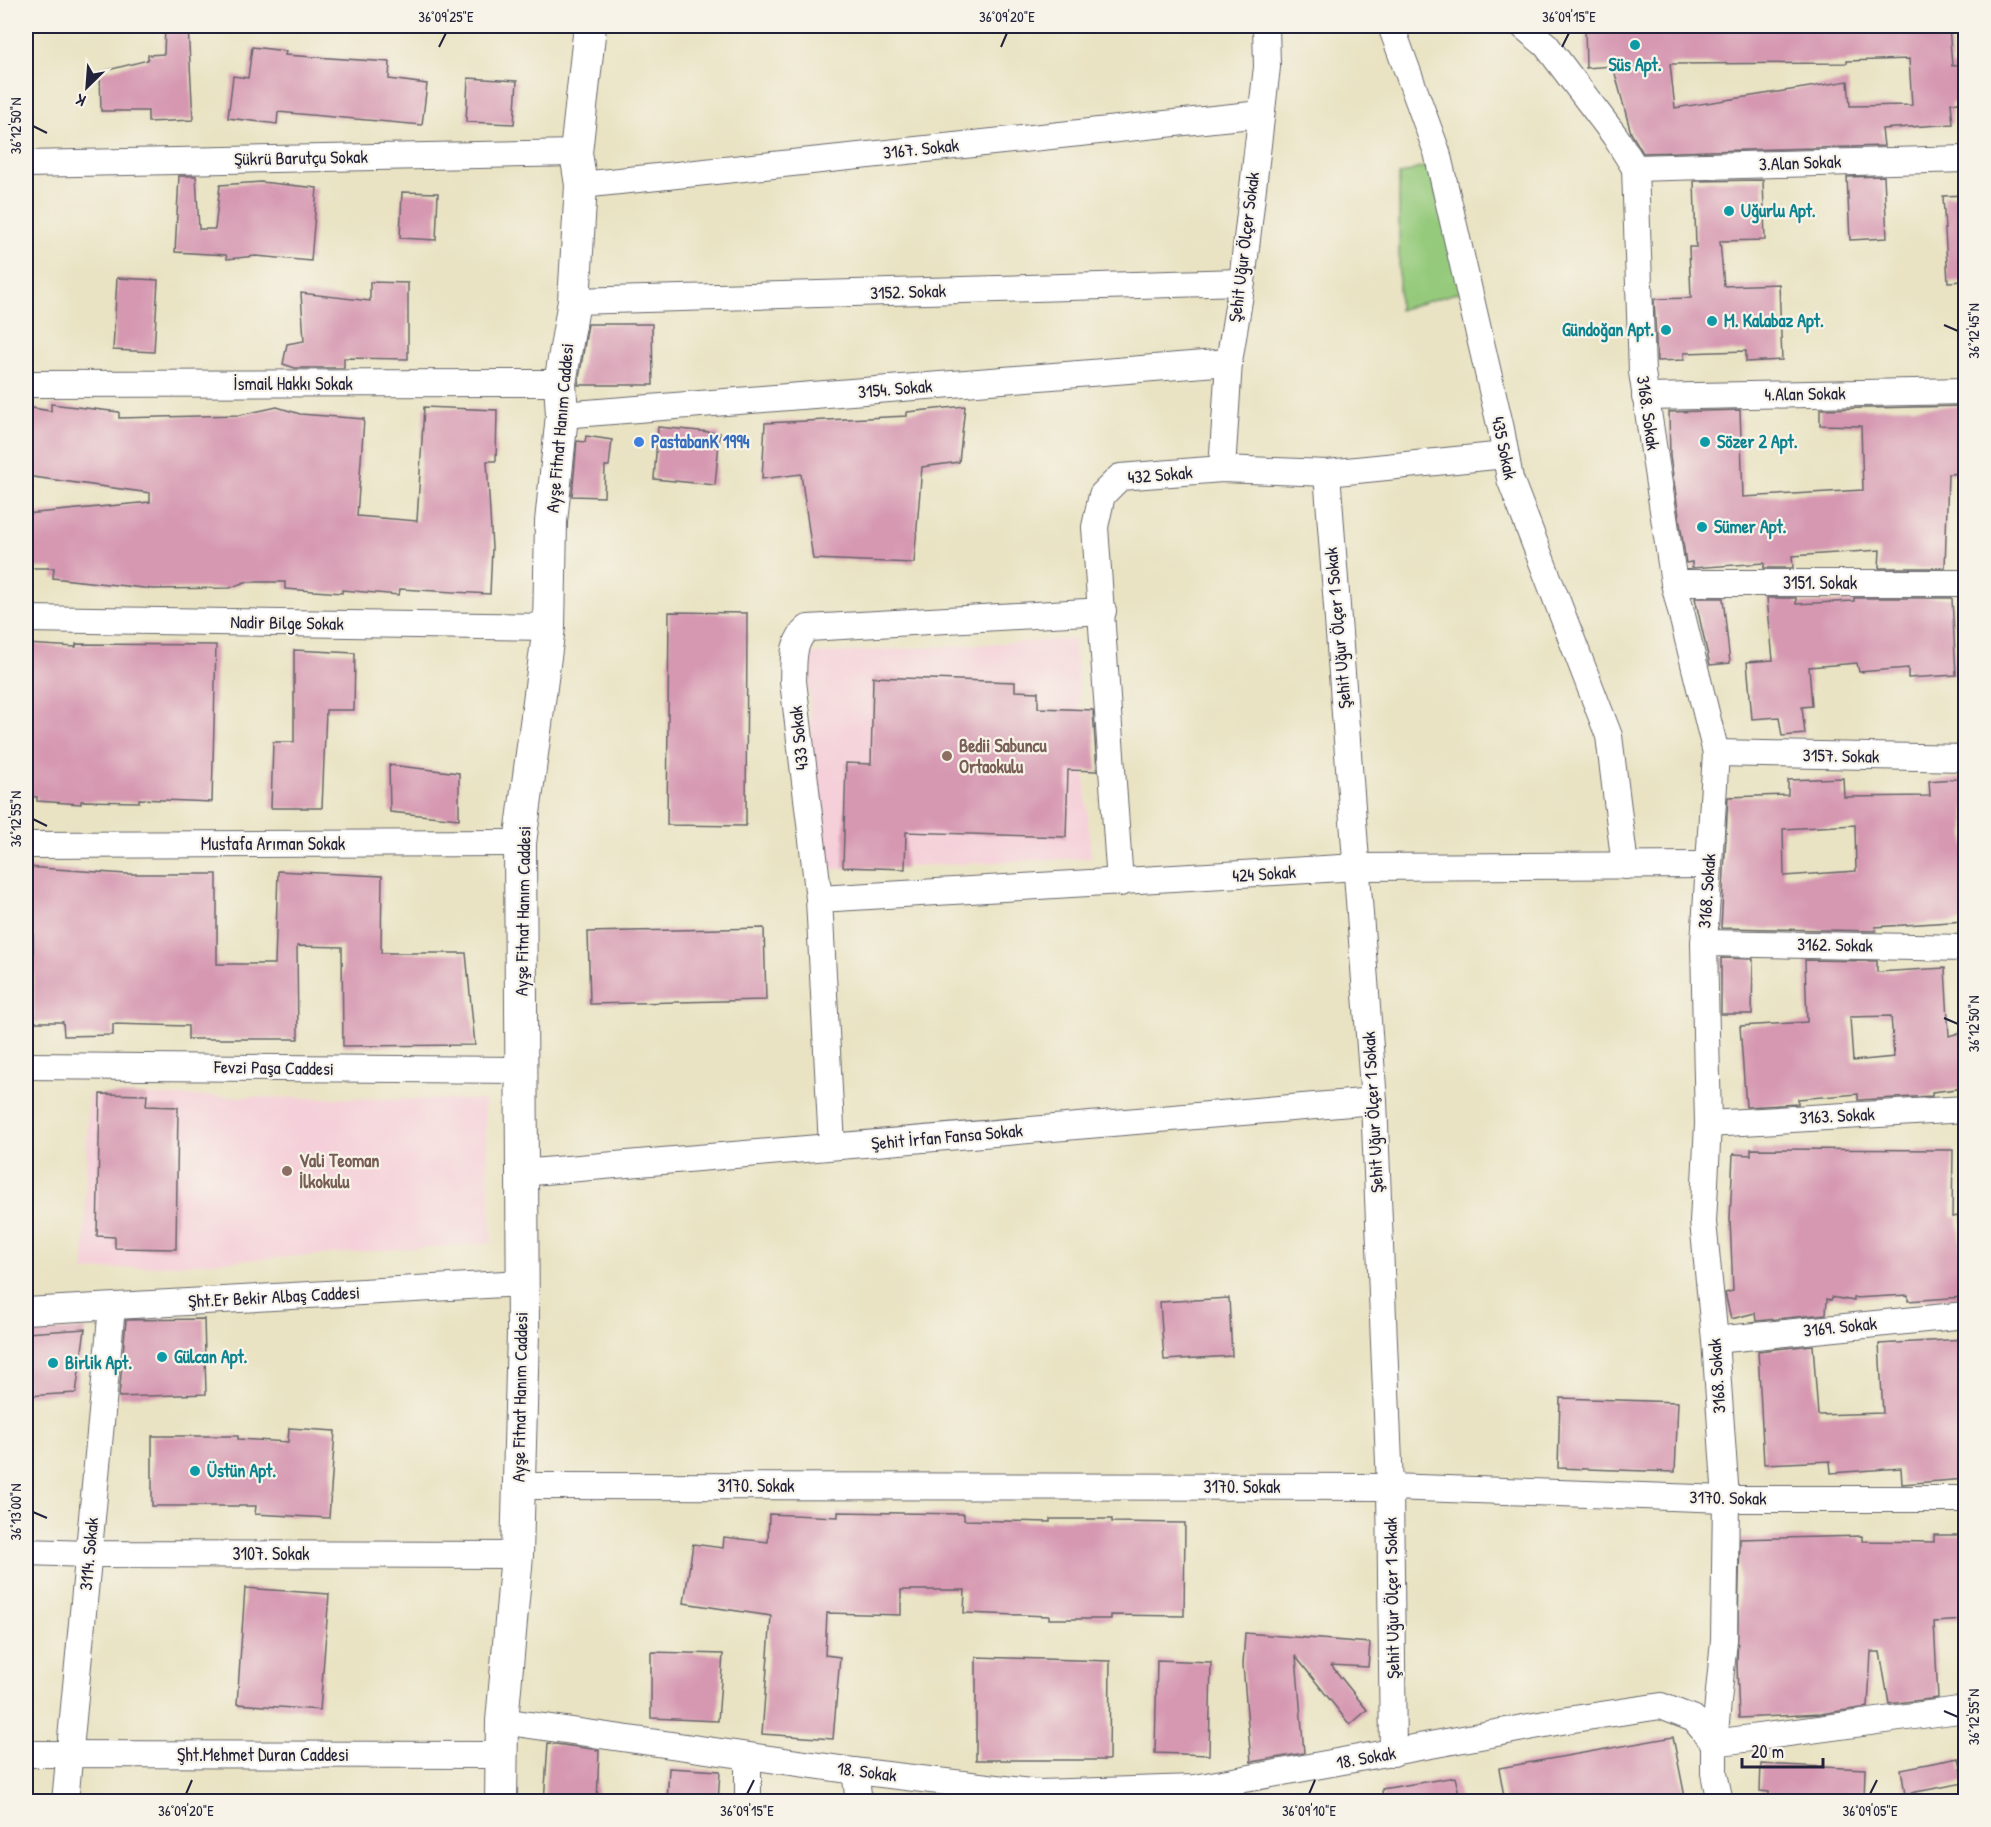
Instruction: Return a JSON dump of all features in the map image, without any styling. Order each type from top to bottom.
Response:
[{"type":"street","name":"Ayşe Fitnat Hanım Caddesi","points":[[501,1802],[502,1721],[516,1555],[523,1283],[520,1173],[522,1071],[520,843],[549,627],[551,522],[561,415],[560,383],[574,301],[581,185],[576,153],[590,26]]},
{"type":"street","name":"Şehit Uğur Ölçer Sokak","points":[[1222,469],[1229,362],[1242,282],[1267,67],[1266,26]]},
{"type":"street","name":"435 Sokak","points":[[1391,26],[1437,152],[1509,479],[1609,736],[1625,866]]},
{"type":"street","points":[[1523,26],[1546,45],[1615,136],[1635,168]]},
{"type":"street","name":"3167. Sokak","points":[[581,185],[1261,114]]},
{"type":"street","name":"Şükrü Barutçu Sokak","points":[[26,164],[576,153]]},
{"type":"street","name":"3.Alan Sokak","points":[[1635,168],[1965,159]]},
{"type":"street","name":"3168. Sokak","points":[[1635,168],[1642,372],[1645,397],[1674,583],[1716,753],[1704,943],[1708,1124],[1703,1222],[1715,1340],[1726,1499],[1724,1640],[1714,1743],[1714,1773],[1720,1802]]},
{"type":"street","name":"3152. Sokak","points":[[574,301],[1242,282]]},
{"type":"street","name":"3154. Sokak","points":[[561,415],[1229,362]]},
{"type":"street","name":"İsmail Hakkı Sokak","points":[[26,384],[560,383]]},
{"type":"street","name":"4.Alan Sokak","points":[[1645,397],[1965,391]]},
{"type":"street","name":"432 Sokak","points":[[1120,883],[1103,611],[1095,527],[1102,495],[1120,477],[1222,469],[1327,473],[1505,455]]},
{"type":"street","name":"Şehit Uğur Ölçer 1 Sokak","points":[[1327,473],[1374,1101],[1390,1487],[1394,1753]]},
{"type":"street","name":"3151. Sokak","points":[[1674,583],[1965,583]]},
{"type":"street","name":"433 Sokak","points":[[832,1146],[819,899],[793,681],[794,650],[801,634],[808,628],[1103,611]]},
{"type":"street","name":"Nadir Bilge Sokak","points":[[26,619],[549,627]]},
{"type":"street","name":"3157. Sokak","points":[[1716,753],[1965,759]]},
{"type":"street","name":"Mustafa Arıman Sokak","points":[[26,845],[520,843]]},
{"type":"street","name":"424 Sokak","points":[[819,899],[1120,883],[1358,867],[1709,865]]},
{"type":"street","name":"3162. Sokak","points":[[1704,943],[1965,948]]},
{"type":"street","name":"Fevzi Paşa Caddesi","points":[[26,1066],[522,1071]]},
{"type":"street","name":"Şehit İrfan Fansa Sokak","points":[[520,1173],[1374,1101]]},
{"type":"street","name":"3163. Sokak","points":[[1708,1124],[1965,1108]]},
{"type":"street","name":"Şht.Er Bekir Albaş Caddesi","points":[[26,1311],[523,1283]]},
{"type":"street","name":"3114. Sokak","points":[[65,1802],[112,1307]]},
{"type":"street","name":"3169. Sokak","points":[[1715,1340],[1965,1315]]},
{"type":"street","name":"3170. Sokak","points":[[518,1486],[1390,1487],[1726,1499],[1965,1499]]},
{"type":"street","name":"3107. Sokak","points":[[26,1552],[516,1555]]},
{"type":"street","name":"18. Sokak","points":[[502,1721],[1040,1797],[1197,1795],[1394,1753],[1567,1720],[1661,1706],[1694,1719],[1714,1743]]},
{"type":"street","points":[[1714,1743],[1965,1709]]},
{"type":"street","name":"Şht.Mehmet Duran Caddesi","points":[[26,1754],[70,1756],[500,1755]]},
{"type":"street","points":[[747,1802],[748,1756]]},
{"type":"street","points":[[855,1771],[859,1802]]},
{"type":"shaded area","name":"Bedii Sabuncu Ortaokulu","points":[[1074,639],[1091,858],[816,870],[808,654]]},
{"type":"shaded area","name":"Vali Teoman İlkokulu","points":[[88,1095],[484,1100],[492,1243],[84,1271]]},
{"type":"green space","points":[[1428,165],[1466,290],[1399,310],[1399,175]]},
{"type":"building","points":[[165,26],[188,26],[193,120],[148,122],[148,111],[101,111],[100,72],[148,60],[148,55],[164,54]]},
{"type":"building","points":[[1585,26],[1949,26],[1952,66],[1965,65],[1965,102],[1951,103],[1953,124],[1882,129],[1884,146],[1643,153],[1631,133],[1613,66],[1586,68]],"holes":[[[1909,59],[1912,105],[1850,106],[1848,81],[1675,108],[1670,64],[1847,63],[1847,61]]]},
{"type":"building","points":[[252,47],[286,51],[285,55],[390,62],[389,79],[427,84],[422,125],[278,112],[277,124],[228,118],[233,76],[248,78]]},
{"type":"building","points":[[468,78],[517,81],[514,124],[466,122]]},
{"type":"building","points":[[179,176],[196,176],[199,229],[215,229],[220,185],[261,182],[317,188],[311,261],[256,256],[227,259],[226,255],[175,252]]},
{"type":"building","points":[[1884,176],[1887,238],[1850,240],[1847,177]]},
{"type":"building","points":[[1763,180],[1765,240],[1720,241],[1724,286],[1779,284],[1782,360],[1746,362],[1746,351],[1684,353],[1684,360],[1657,361],[1654,299],[1691,298],[1689,247],[1696,247],[1694,181]]},
{"type":"building","points":[[402,192],[438,193],[436,240],[400,238]]},
{"type":"building","points":[[1965,195],[1965,281],[1948,282],[1943,196]]},
{"type":"building","points":[[117,278],[158,280],[154,352],[113,350]]},
{"type":"building","points":[[370,282],[408,283],[408,359],[344,358],[344,368],[295,368],[283,364],[287,344],[304,341],[301,293],[370,301]]},
{"type":"building","points":[[588,324],[652,324],[653,385],[578,385]]},
{"type":"building","points":[[51,404],[119,412],[119,418],[240,415],[277,407],[300,414],[364,419],[357,516],[417,521],[424,407],[497,410],[496,461],[487,461],[492,548],[490,594],[400,589],[399,595],[342,590],[342,593],[285,589],[285,582],[245,582],[230,588],[153,589],[53,578],[54,568],[26,568],[26,514],[150,502],[150,493],[26,476],[26,407],[51,411]]},
{"type":"building","points":[[965,406],[959,462],[922,467],[914,563],[813,559],[801,474],[762,479],[765,423],[907,416],[907,412]]},
{"type":"building","points":[[1965,406],[1965,473],[1948,474],[1945,568],[1879,568],[1880,550],[1792,556],[1793,568],[1764,568],[1764,563],[1692,568],[1692,562],[1686,563],[1670,456],[1669,412],[1740,410],[1743,497],[1863,490],[1861,426],[1820,425],[1820,409]]},
{"type":"building","points":[[658,427],[720,433],[715,485],[654,479]]},
{"type":"building","points":[[586,436],[612,440],[609,466],[605,466],[604,497],[572,496],[577,441],[585,442]]},
{"type":"building","points":[[1695,598],[1723,598],[1730,663],[1710,665]]},
{"type":"building","points":[[1767,598],[1796,598],[1796,604],[1854,601],[1854,598],[1952,598],[1956,675],[1908,678],[1908,668],[1859,672],[1857,663],[1809,667],[1812,706],[1802,707],[1805,734],[1782,736],[1779,717],[1752,719],[1747,662],[1773,660]]},
{"type":"building","points":[[669,612],[747,613],[746,826],[667,825]]},
{"type":"building","points":[[26,644],[76,647],[76,644],[216,645],[212,802],[139,799],[139,802],[81,801],[81,804],[37,801],[37,797],[26,796]]},
{"type":"building","points":[[294,650],[355,653],[354,710],[326,710],[322,808],[271,808],[273,742],[294,742]]},
{"type":"building","points":[[873,677],[1015,682],[1015,691],[1038,692],[1038,708],[1093,710],[1097,771],[1068,770],[1066,837],[906,832],[905,869],[843,867],[846,763],[871,764]]},
{"type":"building","points":[[389,765],[459,773],[459,819],[390,812]]},
{"type":"building","points":[[1843,778],[1844,797],[1930,796],[1929,781],[1965,778],[1965,921],[1875,927],[1876,931],[1721,928],[1728,797],[1788,795],[1788,780]],"holes":[[[1855,825],[1856,871],[1784,876],[1783,829]]]},
{"type":"building","points":[[26,867],[126,874],[217,874],[217,964],[275,964],[278,871],[382,876],[381,953],[466,953],[475,1045],[343,1046],[342,947],[297,946],[298,1039],[188,1039],[188,1026],[113,1024],[113,1035],[64,1036],[63,1022],[34,1022],[33,934],[26,934]]},
{"type":"building","points":[[764,928],[766,1000],[590,1004],[588,932]]},
{"type":"building","points":[[1721,958],[1753,959],[1752,1014],[1721,1014]]},
{"type":"building","points":[[1805,960],[1877,961],[1877,972],[1945,968],[1949,1036],[1965,1031],[1965,1088],[1932,1092],[1932,1096],[1858,1100],[1858,1094],[1798,1099],[1798,1104],[1746,1107],[1740,1026],[1807,1022]],"holes":[[[1891,1016],[1894,1057],[1853,1061],[1850,1017]]]},
{"type":"building","points":[[100,1094],[147,1095],[146,1106],[178,1107],[176,1249],[115,1248],[115,1237],[97,1236]]},
{"type":"building","points":[[1751,1149],[1953,1150],[1952,1217],[1958,1216],[1964,1297],[1908,1301],[1908,1295],[1854,1298],[1854,1301],[1832,1297],[1831,1300],[1827,1299],[1826,1314],[1756,1321],[1755,1313],[1731,1319],[1725,1293],[1733,1291],[1730,1219],[1733,1154],[1751,1155]]},
{"type":"building","points":[[1229,1298],[1232,1356],[1164,1360],[1160,1302]]},
{"type":"building","name":"Gülcan Apt.","points":[[204,1319],[206,1394],[119,1397],[126,1320]]},
{"type":"building","name":"Birlik Apt.","points":[[85,1329],[76,1393],[26,1396],[26,1333]]},
{"type":"building","points":[[1965,1339],[1965,1479],[1902,1484],[1901,1468],[1831,1473],[1830,1461],[1764,1464],[1758,1351],[1813,1345],[1818,1415],[1883,1413],[1879,1344]]},
{"type":"building","points":[[1560,1398],[1678,1402],[1675,1472],[1558,1468]]},
{"type":"building","points":[[289,1428],[335,1431],[329,1518],[255,1514],[256,1506],[152,1506],[152,1436],[238,1436],[238,1439],[288,1442]]},
{"type":"building","points":[[838,1512],[964,1514],[964,1520],[1050,1522],[1050,1519],[1112,1519],[1112,1522],[1185,1523],[1184,1616],[1111,1615],[1111,1619],[1049,1619],[1049,1616],[964,1613],[965,1590],[901,1590],[901,1615],[827,1613],[825,1655],[840,1657],[833,1739],[762,1734],[771,1616],[684,1603],[693,1544],[723,1548],[724,1537],[768,1542],[769,1514],[838,1517]]},
{"type":"building","points":[[1934,1535],[1965,1535],[1965,1620],[1934,1622],[1938,1698],[1889,1704],[1880,1652],[1871,1652],[1868,1707],[1820,1714],[1739,1718],[1737,1666],[1740,1539],[1862,1536],[1862,1541],[1934,1542]]},
{"type":"building","points":[[245,1588],[329,1594],[320,1710],[237,1704]]},
{"type":"building","points":[[1245,1633],[1370,1643],[1368,1667],[1331,1665],[1367,1710],[1350,1725],[1296,1657],[1304,1753],[1251,1762],[1243,1665]]},
{"type":"building","points":[[651,1652],[723,1654],[718,1721],[651,1718]]},
{"type":"building","points":[[976,1657],[1110,1661],[1109,1760],[976,1760]]},
{"type":"building","points":[[1157,1660],[1211,1662],[1209,1755],[1155,1753]]},
{"type":"building","points":[[1673,1737],[1686,1802],[1505,1802],[1499,1768]]},
{"type":"building","points":[[548,1743],[599,1750],[597,1802],[544,1802]]},
{"type":"building","points":[[1959,1758],[1964,1783],[1905,1794],[1901,1769]]},
{"type":"building","points":[[1761,1764],[1865,1769],[1864,1802],[1769,1802],[1769,1792],[1760,1791]]},
{"type":"building","points":[[669,1768],[720,1771],[718,1802],[667,1802]]},
{"type":"building","points":[[1455,1777],[1461,1802],[1383,1802],[1382,1789]]},
{"type":"place","name":"Süs Apt.","points":[[1635,45]]},
{"type":"place","name":"Uğurlu Apt.","points":[[1729,211]]},
{"type":"place","name":"M. Kalabaz Apt.","points":[[1712,321]]},
{"type":"place","name":"Gündoğan Apt.","points":[[1666,330]]},
{"type":"place","name":"PastabanK 1994","points":[[639,442]]},
{"type":"place","name":"Sözer 2 Apt.","points":[[1705,442]]},
{"type":"place","name":"Sümer Apt.","points":[[1702,527]]},
{"type":"place","name":"Bedii Sabuncu Ortaokulu","points":[[947,756]]},
{"type":"place","name":"Vali Teoman İlkokulu","points":[[287,1171]]},
{"type":"place","name":"Gülcan Apt.","points":[[162,1357]]},
{"type":"place","name":"Birlik Apt.","points":[[53,1363]]},
{"type":"place","name":"Üstün Apt.","points":[[195,1471]]}]
